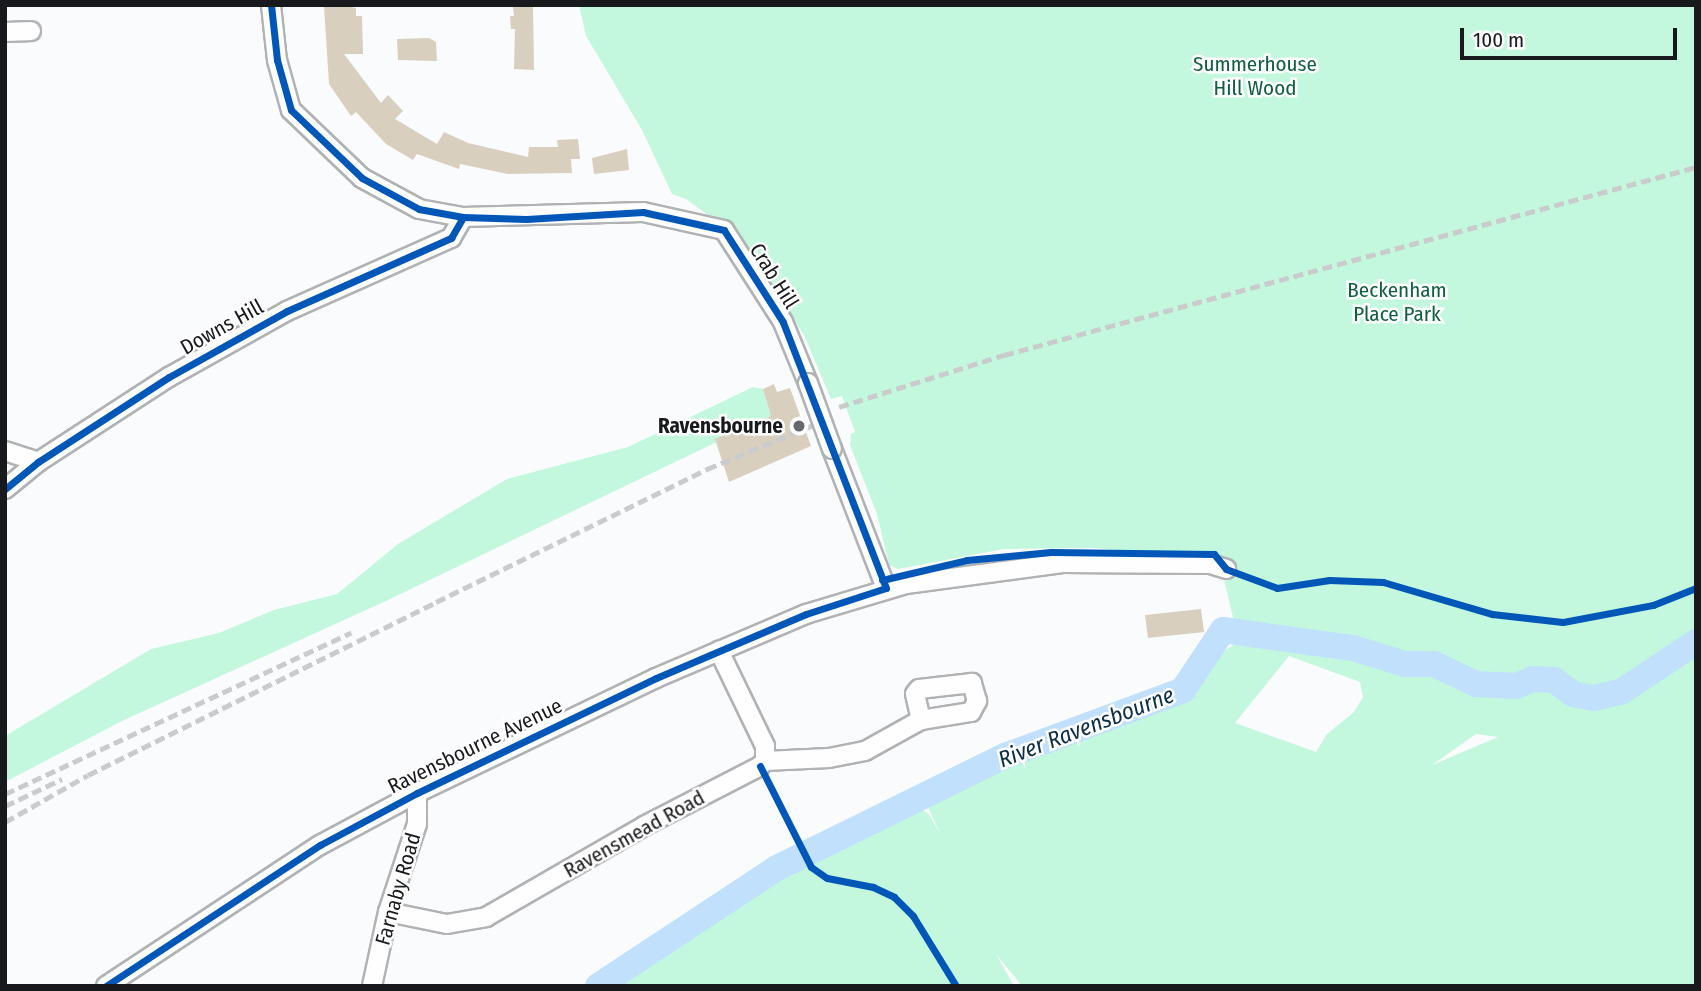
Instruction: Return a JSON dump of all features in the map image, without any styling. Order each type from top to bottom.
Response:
[{"type":"street","name":"Crab Hill","points":[[271,5],[282,87],[291,110],[314,136],[384,191],[419,209],[463,217],[643,212],[724,230],[783,322],[886,589]]},
{"type":"street","points":[[5,32],[31,31]]},
{"type":"street","name":"Downs Hill","points":[[5,489],[38,462],[233,340],[451,238],[463,217]]},
{"type":"street","points":[[5,451],[38,462]]},
{"type":"street","name":"Ravensbourne Avenue","points":[[106,986],[320,845],[417,793],[806,614],[886,589],[1063,563],[1210,564],[1226,569]]},
{"type":"street","points":[[719,652],[765,746],[765,761],[864,751],[921,720]]},
{"type":"street","name":"Ravensmead Road","points":[[388,912],[447,924],[486,917],[765,761]]},
{"type":"street","name":"Farnaby Road","points":[[372,986],[388,912],[417,824],[417,793]]},
{"type":"green space","name":"Beckenham Place Park","points":[[579,5],[1696,5],[1696,986],[1022,986],[996,954],[1014,986],[599,986],[787,863],[915,806],[929,814],[940,834],[928,807],[1125,712],[1127,718],[1233,645],[1243,644],[1239,643],[1218,554],[1210,558],[1094,548],[1004,549],[898,569],[889,565],[877,514],[850,445],[851,434],[855,432],[842,396],[831,399],[805,337],[741,239],[686,199],[672,194],[642,130],[586,36]],"holes":[[[1289,656],[1360,682],[1363,697],[1354,712],[1327,734],[1316,752],[1235,723]],[[1476,734],[1498,737],[1432,765]]]},
{"type":"green space","points":[[753,387],[763,389],[771,416],[388,600],[122,721],[5,782],[5,736],[151,649],[219,633],[274,610],[337,594],[398,544],[507,479],[628,447]]},
{"type":"building","points":[[342,5],[356,8],[356,16],[362,16],[363,54],[344,54],[381,103],[388,95],[403,111],[395,119],[437,144],[444,132],[468,143],[528,157],[529,147],[558,147],[557,140],[578,139],[580,159],[571,159],[572,173],[508,174],[460,164],[459,169],[417,154],[413,160],[386,144],[356,112],[351,116],[329,84],[324,6]]},
{"type":"building","points":[[533,5],[534,70],[514,69],[515,29],[511,29],[510,16],[514,16],[513,7]]},
{"type":"building","points":[[429,38],[436,42],[437,61],[398,60],[397,39]]},
{"type":"building","points":[[627,149],[629,170],[594,174],[592,158]]},
{"type":"building","points":[[774,384],[777,392],[790,388],[811,446],[729,482],[715,439],[771,416],[763,389]]},
{"type":"building","points":[[1201,609],[1204,632],[1148,638],[1145,615]]},
{"type":"waterway","name":"River Ravensbourne","points":[[598,986],[777,868],[1005,756],[1183,690],[1223,630],[1353,648],[1405,664],[1434,664],[1476,684],[1516,686],[1533,679],[1554,680],[1573,694],[1594,698],[1621,692],[1696,642]]},
{"type":"railway","points":[[839,407],[1004,355],[1696,167]]},
{"type":"railway","points":[[5,822],[88,775],[707,469],[828,419]]},
{"type":"railway","points":[[5,794],[351,633]]},
{"type":"railway","points":[[5,806],[62,779]]},
{"type":"cycle path","points":[[106,986],[320,845],[417,793],[656,678],[806,614],[886,588],[783,322],[724,230],[643,212],[526,219],[463,217],[419,209],[362,178],[291,110],[277,60],[271,5]]},
{"type":"cycle path","points":[[5,489],[38,462],[169,377],[287,311],[451,238],[463,217]]},
{"type":"cycle path","points":[[882,580],[967,560],[1051,552],[1214,554],[1226,569],[1277,588],[1329,580],[1383,582],[1492,614],[1563,622],[1653,605],[1696,588]]},
{"type":"cycle path","points":[[760,766],[811,867],[827,878],[873,887],[894,897],[913,916],[956,986]]},
{"type":"place","name":"Ravensbourne","points":[[799,426]]},
{"type":"park label","name":"Summerhouse Hill Wood","points":[[1255,76]]}]
